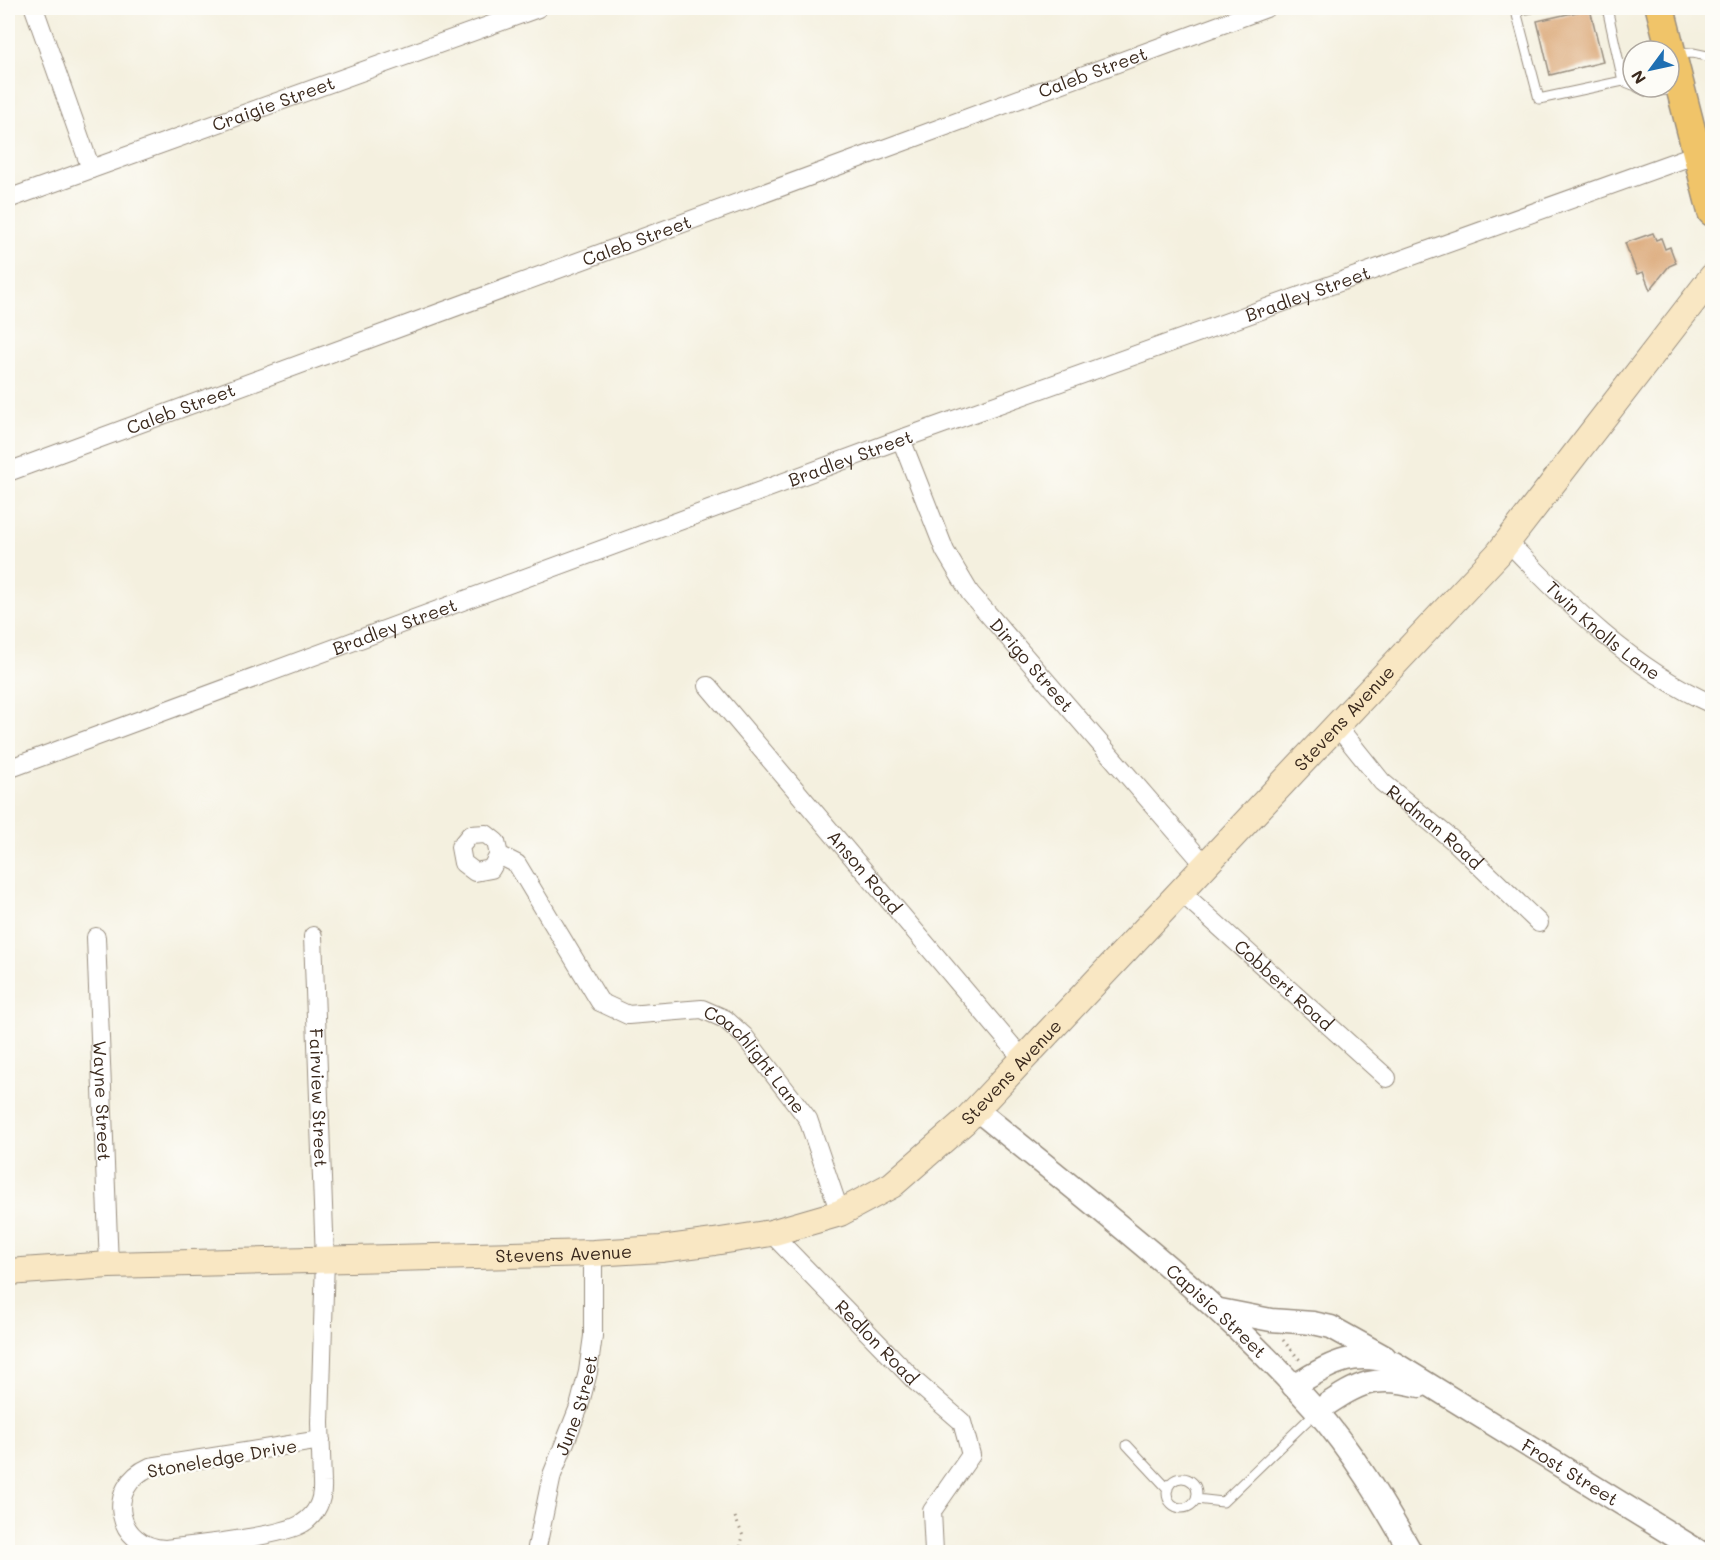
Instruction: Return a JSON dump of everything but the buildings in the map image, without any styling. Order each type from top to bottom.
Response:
[{"type":"main road","points":[[1660,8],[1669,39]]},
{"type":"main road","points":[[1681,85],[1713,213]]},
{"type":"main road","name":"Stevens Avenue","points":[[8,1272],[109,1265],[592,1253],[661,1249],[771,1233],[840,1213],[892,1185],[976,1109],[1508,542],[1713,277]]},
{"type":"street","points":[[34,8],[91,169]]},
{"type":"street","name":"Craigie Street","points":[[8,199],[538,8]]},
{"type":"street","name":"Caleb Street","points":[[8,472],[1266,8]]},
{"type":"street","name":"Bradley Street","points":[[8,769],[901,439],[1697,154]]},
{"type":"street","name":"Dirigo Street","points":[[901,439],[945,551],[970,593],[1205,865]]},
{"type":"street","name":"Twin Knolls Lane","points":[[1508,542],[1558,594],[1620,646],[1687,693],[1713,704]]},
{"type":"street","name":"Anson Road","points":[[708,686],[1022,1058]]},
{"type":"street","name":"Rudman Road","points":[[1337,726],[1382,782],[1456,843],[1539,922]]},
{"type":"street","name":"Coachlight Lane","points":[[499,855],[514,861],[519,868],[600,1002],[628,1016],[702,1009],[725,1019],[744,1036],[808,1119],[840,1213]]},
{"type":"street","name":"Cobbert Road","points":[[1180,891],[1387,1078]]},
{"type":"street","name":"Fairview Street","points":[[313,936],[325,1258]]},
{"type":"street","name":"Wayne Street","points":[[96,937],[109,1265]]},
{"type":"street","name":"Capisic Street","points":[[976,1109],[1220,1310],[1317,1411],[1364,1476],[1411,1552]]},
{"type":"street","name":"Redlon Road","points":[[771,1233],[916,1382],[962,1422],[971,1455],[932,1511],[934,1552]]},
{"type":"street","name":"June Street","points":[[536,1552],[552,1475],[579,1407],[588,1372],[593,1336],[592,1253]]},
{"type":"street","name":"Stoneledge Drive","points":[[321,1440],[143,1470],[128,1484],[122,1497],[121,1511],[125,1525],[138,1541],[151,1548],[165,1549],[296,1527],[313,1515],[321,1496],[325,1258]]},
{"type":"street","name":"Frost Street","points":[[1220,1310],[1271,1320],[1313,1323],[1331,1327],[1394,1363],[1700,1552]]},
{"type":"street","name":"Frost Street","points":[[1293,1386],[1332,1365],[1353,1357],[1372,1357],[1394,1363]]},
{"type":"street","name":"Frost Street","points":[[1317,1411],[1354,1387],[1383,1378],[1441,1392]]},
{"type":"lane","points":[[1532,8],[1516,11],[1539,99],[1621,81]]},
{"type":"lane","points":[[1607,8],[1621,72]]},
{"type":"lane","points":[[1681,54],[1693,53],[1713,57]]},
{"type":"lane","points":[[1196,1499],[1223,1502],[1317,1411]]},
{"type":"lane","points":[[1127,1445],[1168,1489],[1169,1499],[1176,1506],[1190,1506],[1196,1499],[1197,1489],[1188,1479],[1173,1481],[1168,1489]]},
{"type":"path","points":[[1280,1338],[1301,1360]]},
{"type":"path","points":[[735,1517],[743,1536],[739,1552]]}]
